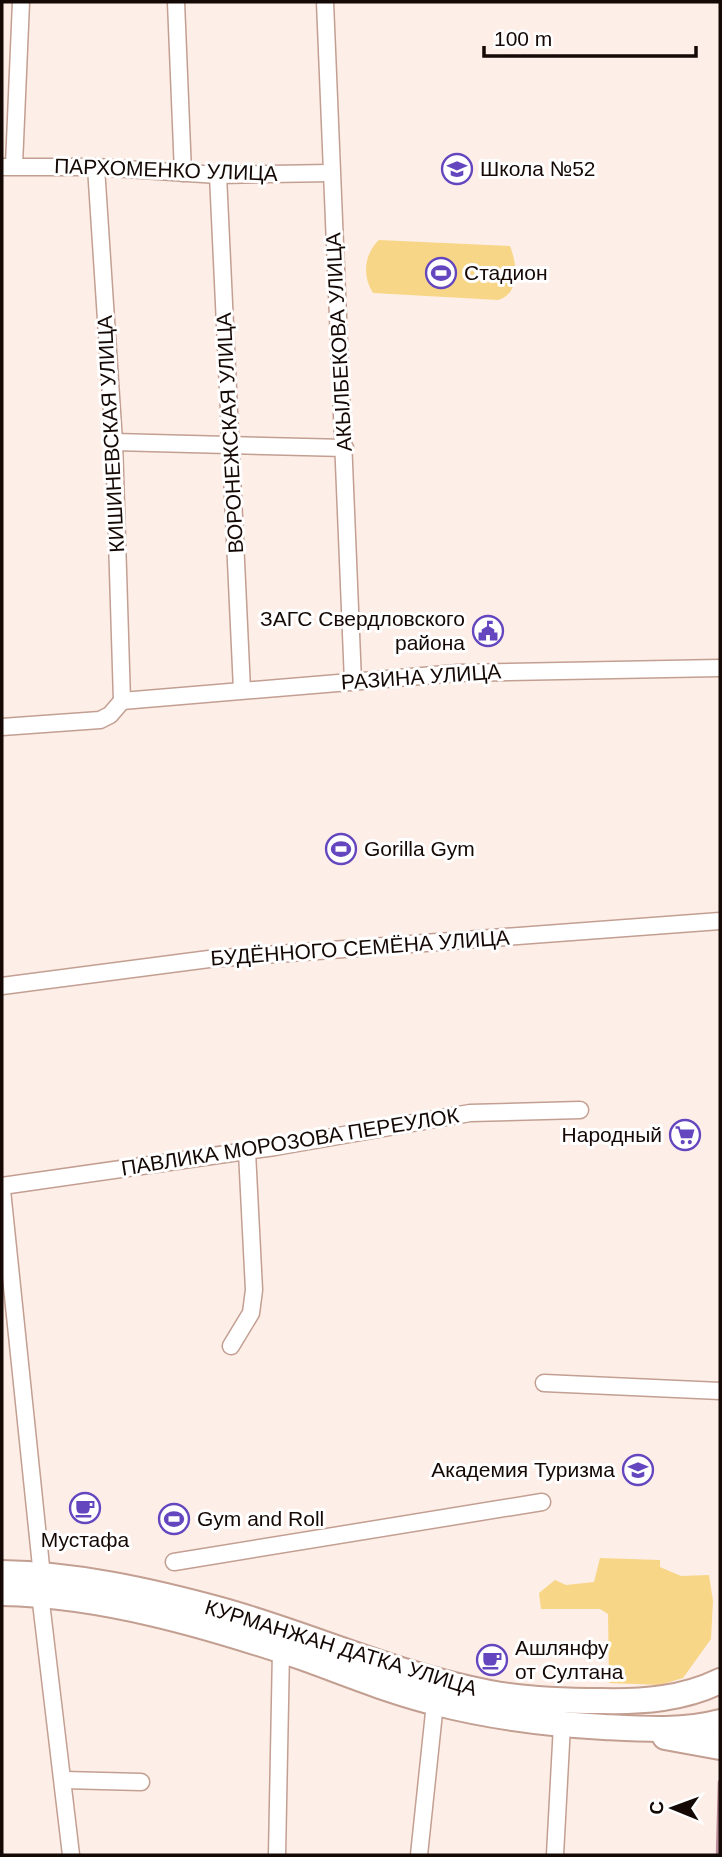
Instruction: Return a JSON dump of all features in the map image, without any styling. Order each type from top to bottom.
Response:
[{"type":"main road","name":"КУРМАНЖАН ДАТКА УЛИЦА","points":[[2,1573],[282,1651],[435,1703],[562,1725],[702,1727],[720,1722]]},
{"type":"main road","name":"КУРМАНЖАН ДАТКА УЛИЦА","points":[[2,1594],[41,1585],[158,1594],[222,1610],[439,1681],[539,1701],[631,1702],[693,1695],[720,1681]]},
{"type":"main road","points":[[631,1728],[684,1742],[720,1747]]},
{"type":"street","points":[[8,166],[21,2]]},
{"type":"street","points":[[176,2],[183,173]]},
{"type":"street","name":"АКЫЛБЕКОВА УЛИЦА","points":[[325,2],[353,682]]},
{"type":"street","name":"ПАРХОМЕНКО УЛИЦА","points":[[8,166],[96,167],[218,175],[331,173]]},
{"type":"street","name":"КИШИНЕВСКАЯ УЛИЦА","points":[[96,167],[114,442],[122,701]]},
{"type":"street","name":"ВОРОНЕЖСКАЯ УЛИЦА","points":[[218,175],[242,690]]},
{"type":"street","points":[[114,442],[345,448]]},
{"type":"street","name":"РАЗИНА УЛИЦА","points":[[122,701],[458,673],[720,668]]},
{"type":"street","points":[[2,727],[100,720],[110,715],[122,701]]},
{"type":"street","name":"БУДЁННОГО СЕМЁНА УЛИЦА","points":[[2,986],[209,959],[720,921]]},
{"type":"street","name":"ПАВЛИКА МОРОЗОВА ПЕРЕУЛОК","points":[[2,1188],[247,1152],[470,1113],[580,1110]]},
{"type":"street","points":[[231,1346],[251,1313],[254,1290],[247,1152]]},
{"type":"street","points":[[2,1188],[71,1855],[88,1855]]},
{"type":"street","points":[[544,1383],[720,1391]]},
{"type":"street","points":[[174,1562],[542,1502]]},
{"type":"street","points":[[277,1855],[282,1651]]},
{"type":"street","points":[[419,1855],[435,1703]]},
{"type":"street","points":[[555,1855],[562,1725]]},
{"type":"street","points":[[64,1780],[141,1782]]},
{"type":"shaded area","name":"Стадион","points":[[379,240],[510,246],[515,269],[514,285],[511,291],[498,300],[373,293],[367,280],[366,265],[370,252]]},
{"type":"shaded area","points":[[600,1558],[660,1560],[660,1567],[681,1576],[709,1575],[713,1601],[711,1639],[683,1678],[660,1685],[609,1683],[608,1614],[600,1609],[541,1609],[539,1593],[555,1580],[566,1585],[594,1582]]},
{"type":"waterway","points":[[718,1855],[720,1782]]},
{"type":"place","name":"Школа №52","points":[[457,169]]},
{"type":"place","name":"Стадион","points":[[441,273]]},
{"type":"place","name":"ЗАГС Свердловского района","points":[[488,631]]},
{"type":"place","name":"Gorilla Gym","points":[[341,849]]},
{"type":"place","name":"Народный","points":[[685,1135]]},
{"type":"place","name":"Академия Туризма","points":[[638,1470]]},
{"type":"place","name":"Мустафа","points":[[85,1508]]},
{"type":"place","name":"Gym and Roll","points":[[174,1519]]},
{"type":"place","name":"Ашлянфу от Султана","points":[[492,1660]]}]
